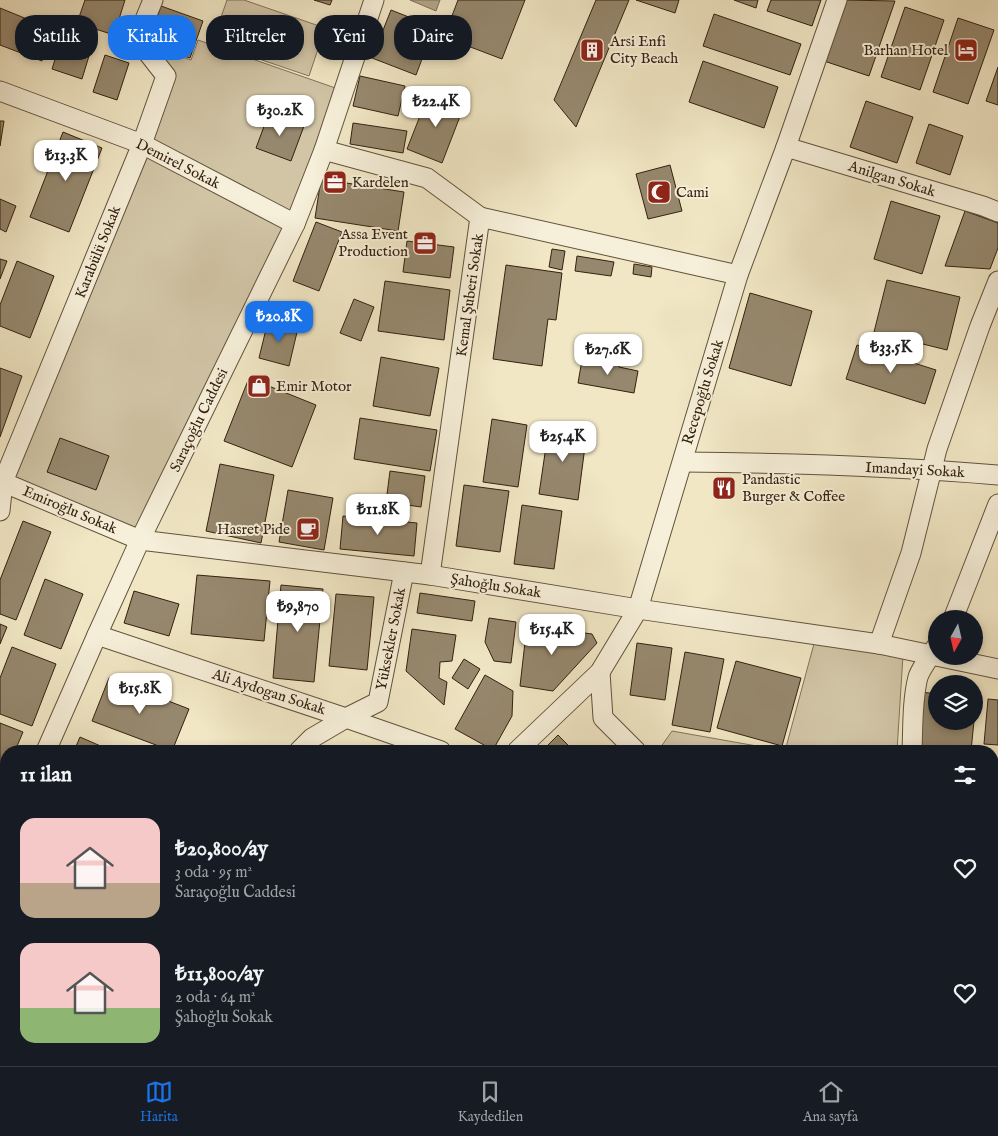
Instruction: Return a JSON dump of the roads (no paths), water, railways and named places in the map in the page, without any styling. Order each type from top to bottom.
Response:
[{"type":"street","name":"Karabülü Sokak","points":[[0,511],[2,481],[142,144],[166,76],[137,39],[153,0]]},
{"type":"street","name":"Saraçoğlu Caddesi","points":[[49,745],[140,540],[295,224],[324,150],[374,0]]},
{"type":"street","name":"Recepoğlu Sokak","points":[[523,745],[600,672],[638,609],[738,275],[786,147],[837,0]]},
{"type":"street","name":"Demirel Sokak","points":[[0,91],[142,144],[295,224]]},
{"type":"street","name":"Anilgan Sokak","points":[[786,147],[998,212]]},
{"type":"street","points":[[324,150],[427,178],[480,217]]},
{"type":"street","name":"Kemal Şuberi Sokak","points":[[430,575],[480,217],[738,275]]},
{"type":"street","points":[[879,644],[911,553],[940,439],[998,280]]},
{"type":"street","name":"Imandayi Sokak","points":[[683,462],[746,462],[932,469],[998,475]]},
{"type":"street","name":"Emiroğlu Sokak","points":[[2,481],[140,540]]},
{"type":"street","points":[[957,610],[998,504]]},
{"type":"street","name":"Şahoğlu Sokak","points":[[140,540],[430,575],[638,609],[928,651]]},
{"type":"street","name":"Yüksekler Sokak","points":[[305,745],[312,738],[378,702],[404,572]]},
{"type":"street","name":"Ali Aydogan Sokak","points":[[97,635],[424,745]]},
{"type":"street","points":[[912,745],[918,677],[928,659]]},
{"type":"street","name":"Şahoğlu Sokak","points":[[983,665],[998,669]]},
{"type":"street","points":[[600,672],[603,718],[630,745]]},
{"type":"place","name":"Arsi Enfi City Beach","points":[[592,50]]},
{"type":"place","name":"Barhan Hotel","points":[[966,50]]},
{"type":"place","name":"Kardelen","points":[[335,182]]},
{"type":"place","name":"Cami","points":[[659,192]]},
{"type":"place","name":"Assa Event Production","points":[[425,243]]},
{"type":"place","name":"Emir Motor","points":[[259,386]]},
{"type":"place","name":"Pandastic Burger & Coffee","points":[[724,488]]},
{"type":"place","name":"Hasret Pide","points":[[308,529]]}]
